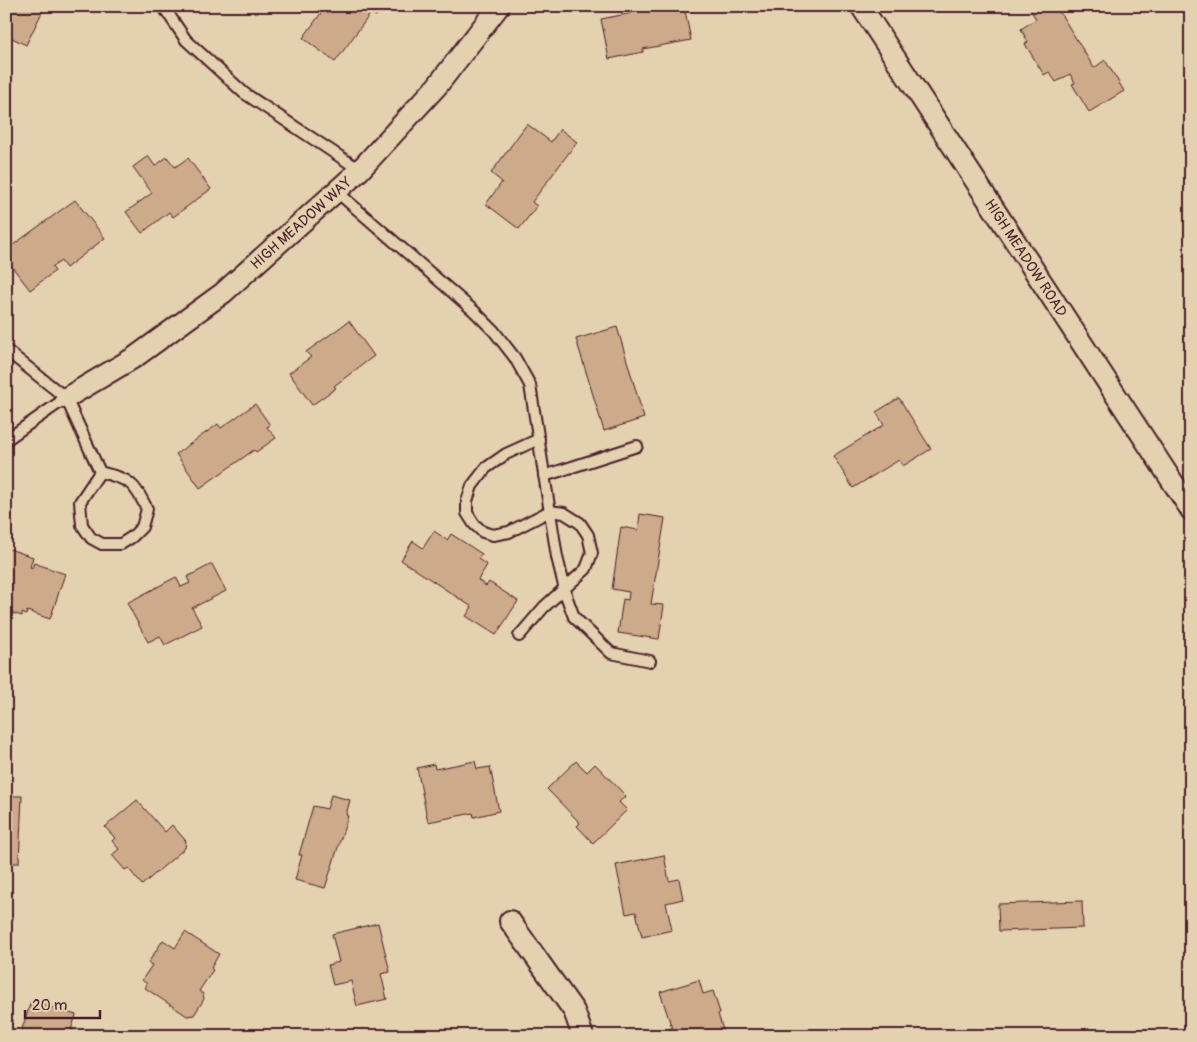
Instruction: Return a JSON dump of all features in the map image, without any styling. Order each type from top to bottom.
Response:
[{"type":"street","name":"HIGH MEADOW WAY","points":[[66,398],[135,356],[222,293],[360,170],[437,86],[498,6]]},
{"type":"street","name":"HIGH MEADOW ROAD","points":[[860,6],[1191,510]]},
{"type":"street","points":[[510,921],[574,1011],[583,1036]]},
{"type":"lane","points":[[163,6],[186,40],[244,93],[360,170]]},
{"type":"lane","points":[[336,191],[474,311],[494,331],[515,358],[530,385],[557,557],[564,588],[574,617],[611,653],[650,661]]},
{"type":"lane","points":[[6,350],[66,398],[100,472]]},
{"type":"lane","points":[[6,440],[66,398]]},
{"type":"lane","points":[[518,636],[544,607],[586,569],[592,553],[588,535],[580,523],[564,513],[550,511],[509,532],[493,535],[483,532],[474,524],[467,514],[467,501],[472,486],[486,468],[506,454],[539,439]]},
{"type":"lane","points":[[544,476],[637,446]]},
{"type":"lane","points":[[100,472],[125,478],[138,490],[147,509],[142,526],[132,538],[121,544],[102,544],[91,538],[82,525],[80,502],[100,472]]},
{"type":"building","points":[[6,6],[45,6],[26,45],[6,35]]},
{"type":"building","points":[[326,6],[383,6],[376,16],[371,13],[335,62],[303,38]]},
{"type":"building","points":[[633,6],[684,6],[691,40],[643,49],[643,52],[609,59],[601,19],[632,13],[631,7]]},
{"type":"building","points":[[1035,6],[1056,6],[1094,68],[1105,60],[1124,91],[1089,112],[1072,84],[1075,83],[1070,74],[1056,82],[1049,72],[1044,75],[1025,44],[1028,42],[1021,29],[1036,19],[1030,9]]},
{"type":"building","points":[[527,124],[551,142],[560,129],[577,142],[532,202],[537,206],[519,229],[486,204],[502,182],[491,173]]},
{"type":"building","points":[[148,156],[155,166],[167,157],[175,167],[188,158],[211,189],[173,217],[169,212],[142,233],[126,212],[152,193],[133,167]]},
{"type":"building","points":[[75,200],[105,238],[66,268],[61,261],[52,267],[55,271],[30,290],[6,259],[6,250]]},
{"type":"building","points":[[349,321],[374,356],[334,386],[336,388],[312,405],[289,373],[311,357],[306,352]]},
{"type":"building","points":[[617,327],[644,418],[604,431],[576,339]]},
{"type":"building","points":[[899,398],[931,449],[903,466],[899,460],[853,488],[833,456],[884,425],[876,412]]},
{"type":"building","points":[[255,404],[270,425],[267,427],[276,438],[256,452],[254,450],[200,488],[176,454],[218,424],[221,428]]},
{"type":"building","points":[[640,514],[665,518],[651,604],[664,605],[659,639],[618,633],[623,599],[628,600],[629,592],[612,589],[621,527],[638,530]]},
{"type":"building","points":[[434,531],[447,540],[451,534],[482,554],[478,559],[487,565],[478,580],[486,586],[489,582],[518,601],[496,635],[466,616],[472,607],[401,560],[413,541],[423,548]]},
{"type":"building","points":[[6,548],[33,557],[30,567],[32,568],[34,563],[65,574],[50,619],[27,611],[26,615],[22,613],[22,616],[6,611]]},
{"type":"building","points":[[212,564],[226,591],[192,608],[202,626],[165,645],[160,636],[148,642],[127,603],[176,577],[181,587],[190,583],[187,577]]},
{"type":"building","points":[[475,761],[477,769],[490,767],[499,811],[474,817],[473,813],[428,822],[417,768],[434,764],[435,769]]},
{"type":"building","points":[[576,761],[587,772],[595,764],[626,796],[619,802],[627,810],[593,843],[577,826],[580,823],[547,789]]},
{"type":"building","points":[[331,795],[350,800],[346,815],[348,816],[325,888],[295,880],[302,855],[299,855],[313,806],[327,809]]},
{"type":"building","points":[[6,796],[22,796],[19,863],[6,863]]},
{"type":"building","points":[[137,800],[165,832],[172,825],[186,841],[185,848],[142,885],[128,868],[125,870],[112,855],[119,849],[112,841],[115,838],[105,827]]},
{"type":"building","points":[[664,855],[669,881],[679,879],[683,899],[666,903],[672,930],[642,937],[636,912],[626,914],[616,865]]},
{"type":"building","points":[[1082,901],[1083,928],[999,931],[998,904]]},
{"type":"building","points":[[378,923],[390,972],[381,974],[387,999],[357,1006],[351,981],[333,985],[328,965],[339,962],[332,934]]},
{"type":"building","points":[[185,932],[219,954],[211,968],[213,970],[199,991],[203,994],[204,999],[194,1015],[187,1016],[145,988],[147,984],[142,980],[152,965],[148,963],[163,940],[175,948]]},
{"type":"building","points":[[699,980],[703,994],[713,991],[725,1036],[664,1036],[662,1031],[672,1028],[660,992]]},
{"type":"building","points":[[31,1001],[76,1015],[71,1030],[82,1033],[81,1036],[25,1036],[21,1032]]}]
